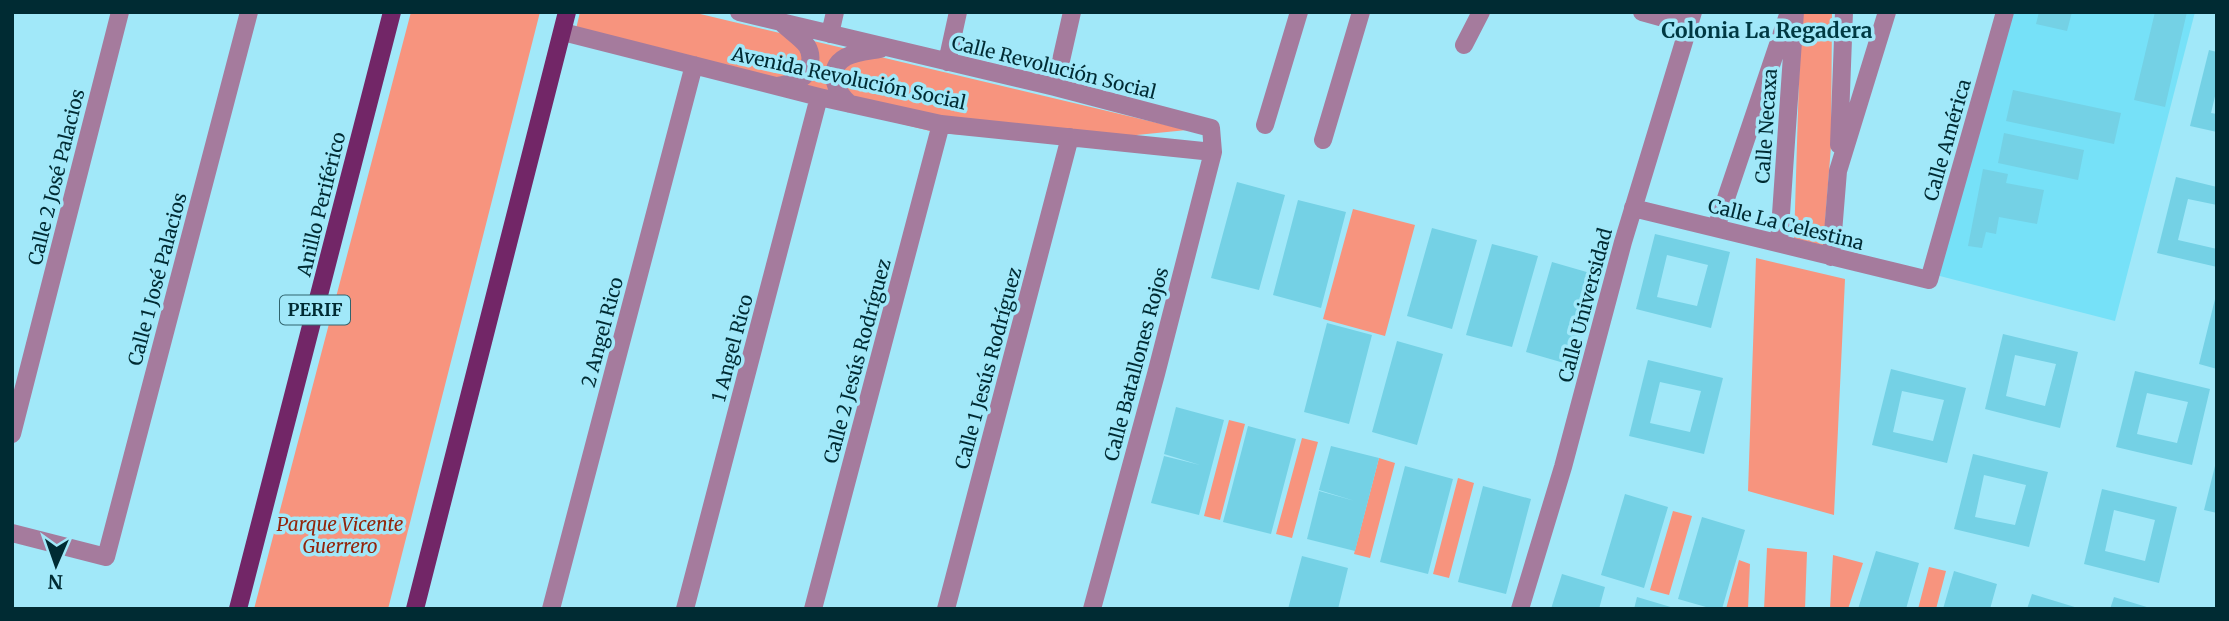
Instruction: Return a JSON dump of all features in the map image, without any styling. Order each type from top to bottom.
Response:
[{"type":"main road","name":"Anillo Periférico","points":[[238,609],[392,12]]},
{"type":"main road","points":[[415,609],[567,12]]},
{"type":"street","name":"Calle 2 José Palacios","points":[[12,434],[120,12]]},
{"type":"street","name":"Calle 1 José Palacios","points":[[12,533],[106,557],[249,12]]},
{"type":"street","name":"Calle Revolución Social","points":[[739,12],[1055,87],[1211,128]]},
{"type":"street","points":[[830,34],[835,12]]},
{"type":"street","points":[[947,62],[958,12]]},
{"type":"street","points":[[1055,87],[1072,12]]},
{"type":"street","points":[[1265,125],[1299,12]]},
{"type":"street","points":[[1323,140],[1361,12]]},
{"type":"street","points":[[1464,45],[1481,12]]},
{"type":"street","points":[[1642,12],[1691,19]]},
{"type":"street","name":"Calle Necaxa","points":[[1716,228],[1788,12]]},
{"type":"street","name":"Calle Necaxa","points":[[1779,243],[1795,12]]},
{"type":"street","points":[[1831,257],[1838,172],[1844,12]]},
{"type":"street","points":[[1838,172],[1887,12]]},
{"type":"street","name":"Calle América","points":[[1930,280],[2005,12]]},
{"type":"street","name":"Calle Universidad","points":[[1520,609],[1563,467],[1633,208],[1691,19]]},
{"type":"street","points":[[778,86],[795,82],[805,76],[810,68],[811,55],[807,46],[782,22]]},
{"type":"street","name":"Avenida Revolución Social","points":[[563,32],[819,97],[941,124],[1213,152]]},
{"type":"street","name":"Calle Revolución Social","points":[[850,104],[839,95],[834,85],[834,74],[840,63],[847,56],[887,47]]},
{"type":"street","name":"2 Angel Rico","points":[[551,609],[694,65]]},
{"type":"street","name":"1 Angel Rico","points":[[685,609],[819,97]]},
{"type":"street","name":"Calle 2 Jesús Rodríguez","points":[[813,609],[941,124]]},
{"type":"street","name":"Calle Batallones Rojos","points":[[1092,609],[1213,152],[1211,128]]},
{"type":"street","name":"Calle 1 Jesús Rodríguez","points":[[947,609],[1070,138]]},
{"type":"street","name":"Calle La Celestina","points":[[1633,208],[1930,280]]},
{"type":"shaded area","points":[[2008,12],[2195,12],[2115,321],[1936,275]]},
{"type":"green space","name":"Parque Vicente Guerrero","points":[[411,12],[540,12],[388,609],[254,609]]},
{"type":"green space","points":[[580,12],[692,12],[1187,130],[1066,142],[938,133],[573,42]]},
{"type":"green space","points":[[1801,12],[1832,12],[1831,146],[1823,249],[1794,242]]},
{"type":"green space","points":[[1353,209],[1415,225],[1385,336],[1323,319]]},
{"type":"green space","points":[[1756,258],[1845,279],[1834,515],[1748,491]]},
{"type":"green space","points":[[1229,420],[1245,424],[1220,520],[1204,516]]},
{"type":"green space","points":[[1302,438],[1318,442],[1292,538],[1276,534]]},
{"type":"green space","points":[[1379,458],[1395,463],[1370,558],[1354,554]]},
{"type":"green space","points":[[1458,478],[1474,483],[1449,578],[1433,574]]},
{"type":"green space","points":[[1673,511],[1692,516],[1669,595],[1650,590]]},
{"type":"green space","points":[[1767,548],[1807,552],[1805,609],[1764,609]]},
{"type":"green space","points":[[1833,555],[1863,563],[1848,609],[1830,609]]},
{"type":"green space","points":[[1739,560],[1750,564],[1748,609],[1726,609]]},
{"type":"green space","points":[[1929,567],[1946,571],[1936,609],[1918,609]]},
{"type":"building","points":[[2039,12],[2072,12],[2067,31],[2036,24]]},
{"type":"building","points":[[2155,12],[2187,12],[2165,107],[2134,100]]},
{"type":"building","points":[[2209,50],[2217,52],[2217,88],[2211,113],[2217,114],[2217,132],[2190,126]]},
{"type":"building","points":[[2013,90],[2121,113],[2114,144],[2006,121]]},
{"type":"building","points":[[2004,133],[2084,150],[2078,180],[1998,163]]},
{"type":"building","points":[[1983,169],[2008,174],[2006,183],[2044,190],[2037,224],[1999,217],[1996,234],[1986,232],[1982,248],[1968,246]]},
{"type":"building","points":[[2176,177],[2217,187],[2217,205],[2188,199],[2178,240],[2217,249],[2217,267],[2157,253]]},
{"type":"building","points":[[1237,182],[1285,195],[1259,290],[1211,278]]},
{"type":"building","points":[[1298,200],[1346,212],[1321,308],[1273,295]]},
{"type":"building","points":[[1432,228],[1477,240],[1452,329],[1407,316]]},
{"type":"building","points":[[1655,234],[1730,252],[1711,328],[1636,309]],"holes":[[[1667,255],[1708,265],[1697,306],[1657,297]]]},
{"type":"building","points":[[1492,244],[1538,256],[1512,347],[1466,335]]},
{"type":"building","points":[[1552,262],[1597,275],[1571,365],[1526,352]]},
{"type":"building","points":[[2217,295],[2217,369],[2199,364]]},
{"type":"building","points":[[1327,323],[1372,335],[1349,424],[1304,412]]},
{"type":"building","points":[[2003,334],[2078,352],[2060,428],[1985,409]],"holes":[[[2015,355],[2056,364],[2045,406],[2006,396]]]},
{"type":"building","points":[[1397,341],[1443,354],[1417,445],[1372,432]]},
{"type":"building","points":[[1648,360],[1723,378],[1704,454],[1629,436]],"holes":[[[1660,382],[1701,391],[1690,432],[1650,423]]]},
{"type":"building","points":[[1891,369],[1966,388],[1947,463],[1872,445]],"holes":[[[1902,391],[1944,400],[1933,441],[1893,432]]]},
{"type":"building","points":[[2135,371],[2210,389],[2192,465],[2116,447]],"holes":[[[2147,393],[2188,402],[2177,443],[2137,434]]]},
{"type":"building","points":[[1176,407],[1224,420],[1199,515],[1151,503],[1164,456],[1200,465],[1164,454]]},
{"type":"building","points":[[1248,426],[1296,439],[1271,534],[1223,522]]},
{"type":"building","points":[[1331,446],[1379,458],[1355,551],[1307,539],[1319,491],[1355,501],[1319,490]]},
{"type":"building","points":[[1973,454],[2048,472],[2029,547],[1954,529]],"holes":[[[1984,475],[2026,485],[2015,525],[1975,517]]]},
{"type":"building","points":[[2217,462],[2217,513],[2204,510]]},
{"type":"building","points":[[1405,466],[1453,479],[1428,574],[1380,562]]},
{"type":"building","points":[[1483,486],[1531,499],[1506,594],[1458,582]]},
{"type":"building","points":[[2102,489],[2177,507],[2159,583],[2084,564]],"holes":[[[2114,510],[2155,520],[2145,561],[2105,551]]]},
{"type":"building","points":[[1625,494],[1668,507],[1644,588],[1601,575]]},
{"type":"building","points":[[1702,517],[1745,530],[1722,609],[1678,599]]},
{"type":"building","points":[[1876,551],[1919,563],[1906,609],[1858,609]]},
{"type":"building","points":[[1302,556],[1348,568],[1338,609],[1288,609]]},
{"type":"building","points":[[1954,571],[1997,584],[1990,609],[1943,609]]},
{"type":"building","points":[[1562,574],[1605,587],[1599,609],[1551,609]]},
{"type":"building","points":[[2032,594],[2078,608],[2078,609],[2027,609]]},
{"type":"building","points":[[1637,597],[1674,608],[1674,609],[1634,609]]},
{"type":"building","points":[[2114,597],[2150,608],[2150,609],[2110,609]]},
{"type":"district","name":"Colonia La Regadera","points":[[1767,31]]}]
